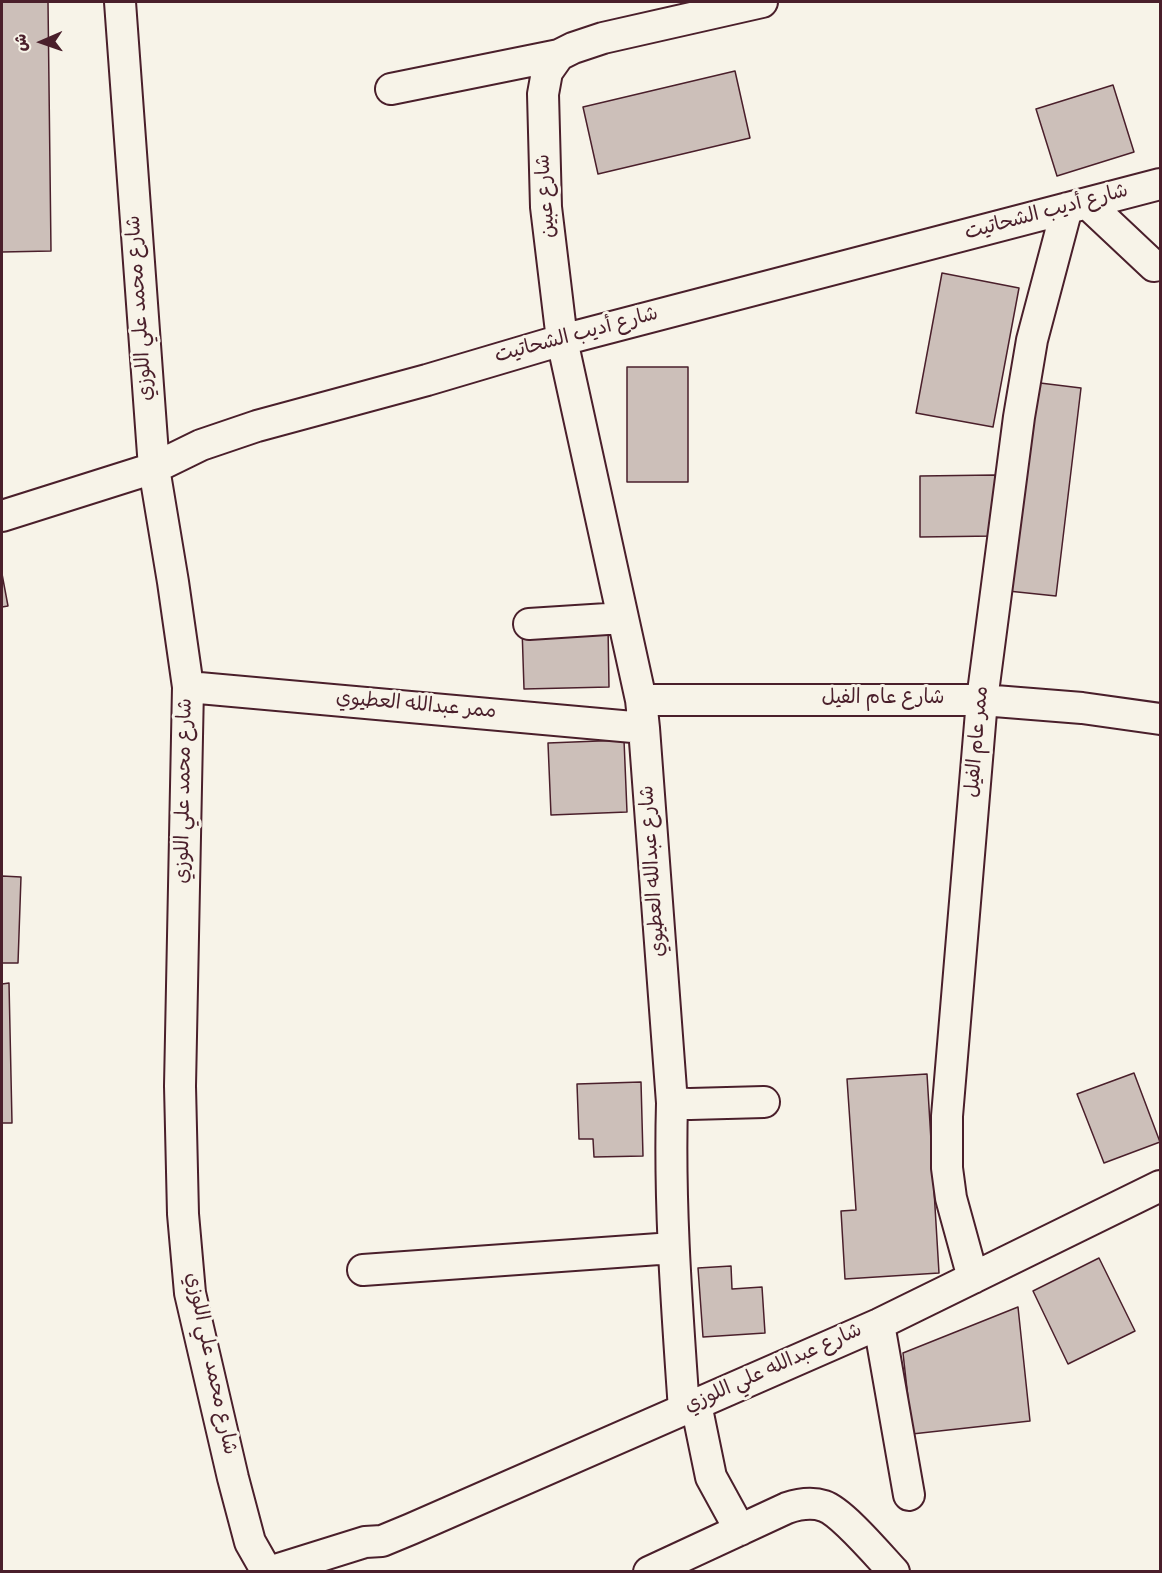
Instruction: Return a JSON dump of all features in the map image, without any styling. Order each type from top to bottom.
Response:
[{"type":"street","name":"شارع محمد علي اللوزي","points":[[120,2],[154,468],[188,687],[180,1086],[183,1214],[190,1293],[250,1542],[268,1572]]},
{"type":"street","points":[[391,89],[559,55],[603,38],[762,2]]},
{"type":"street","name":"شارع عبين","points":[[559,55],[548,72],[543,94],[546,207],[562,340]]},
{"type":"street","name":"شارع أديب الشحاتيت","points":[[2,516],[154,468],[201,445],[257,426],[427,380],[562,340],[1161,184]]},
{"type":"street","points":[[1078,206],[1154,266]]},
{"type":"street","name":"ممر عام الفيل","points":[[973,1278],[951,1198],[947,1168],[947,1116],[982,700],[1032,340],[1078,206]]},
{"type":"street","name":"شارع عبدالله العطيوي","points":[[562,340],[642,714],[672,1103],[674,1248],[690,1407],[711,1477],[740,1530]]},
{"type":"street","points":[[529,624],[623,618]]},
{"type":"street","name":"ممر عبدالله العطيوي","points":[[188,687],[642,714]]},
{"type":"street","name":"شارع عام الفيل","points":[[642,714],[982,700],[1082,708],[1161,719]]},
{"type":"street","points":[[672,1103],[764,1102]]},
{"type":"street","name":"شارع عبدالله علي اللوزي","points":[[328,1572],[364,1555],[381,1541],[879,1324],[1161,1186]]},
{"type":"street","points":[[363,1270],[674,1248]]},
{"type":"street","points":[[879,1324],[909,1495]]},
{"type":"street","points":[[649,1572],[798,1504],[826,1506],[838,1514],[894,1572]]},
{"type":"street","name":"شارع عبدالله علي اللوزي","points":[[268,1572],[357,1544],[373,1540],[381,1541]]},
{"type":"building","points":[[2,2],[48,2],[51,251],[2,252]]},
{"type":"building","points":[[735,71],[750,138],[598,174],[583,107]]},
{"type":"building","points":[[1113,85],[1134,152],[1057,176],[1036,109]]},
{"type":"building","points":[[942,273],[1019,288],[993,427],[916,413]]},
{"type":"building","points":[[627,367],[688,367],[688,482],[627,482]]},
{"type":"building","points":[[1032,382],[1081,388],[1056,596],[1008,591]]},
{"type":"building","points":[[995,475],[995,536],[920,537],[920,476]]},
{"type":"building","points":[[2,574],[8,606],[2,607]]},
{"type":"building","points":[[608,626],[609,687],[524,689],[522,628]]},
{"type":"building","points":[[624,740],[627,812],[551,815],[548,743]]},
{"type":"building","points":[[2,876],[21,877],[18,963],[2,963]]},
{"type":"building","points":[[9,983],[12,1123],[2,1123],[2,984]]},
{"type":"building","points":[[1134,1073],[1160,1142],[1104,1163],[1077,1094]]},
{"type":"building","points":[[927,1074],[939,1273],[845,1279],[841,1211],[856,1210],[847,1079]]},
{"type":"building","points":[[641,1082],[643,1156],[594,1157],[593,1139],[579,1139],[577,1084]]},
{"type":"building","points":[[1099,1258],[1135,1331],[1068,1364],[1033,1291]]},
{"type":"building","points":[[731,1266],[732,1289],[762,1287],[765,1333],[703,1337],[698,1268]]},
{"type":"building","points":[[1018,1307],[1030,1421],[912,1434],[903,1353]]}]
